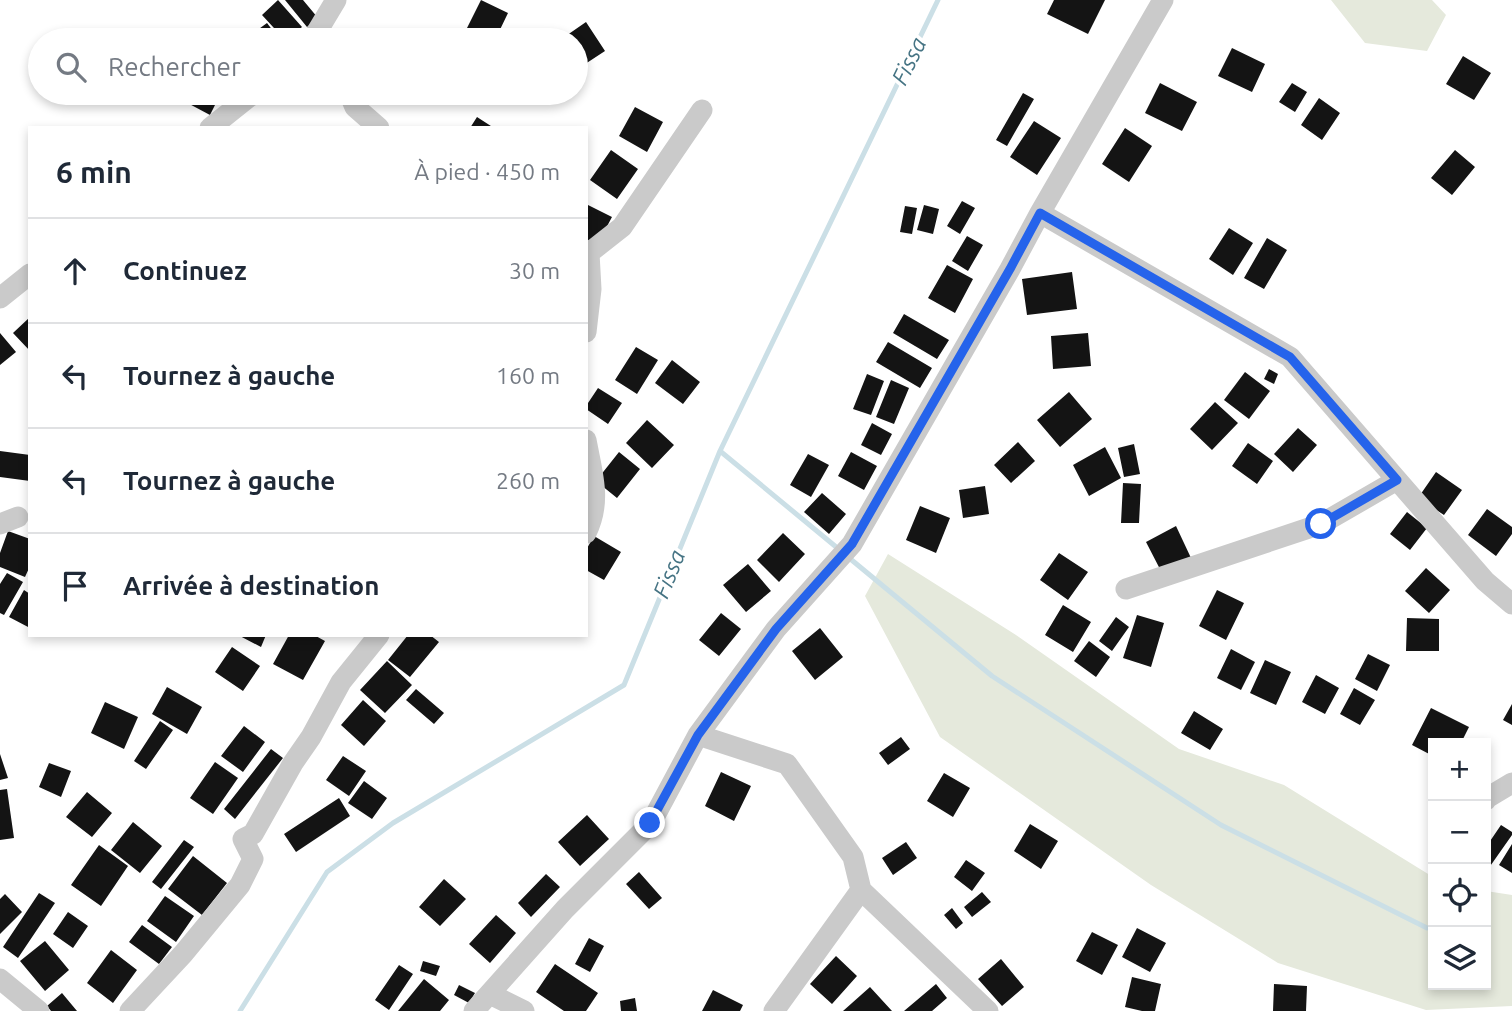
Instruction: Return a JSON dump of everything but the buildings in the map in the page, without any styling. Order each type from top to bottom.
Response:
[{"type":"street","points":[[319,28],[336,0]]},
{"type":"street","points":[[474,1011],[565,908],[650,823],[698,735],[776,629],[852,544],[1163,0]]},
{"type":"street","points":[[213,126],[239,105]]},
{"type":"street","points":[[354,105],[377,126]]},
{"type":"street","points":[[588,315],[591,289],[588,252],[622,227],[702,110]]},
{"type":"street","points":[[1040,213],[1290,357],[1485,581],[1512,604]]},
{"type":"street","points":[[0,298],[28,276]]},
{"type":"street","points":[[588,453],[596,503],[588,529]]},
{"type":"street","points":[[1126,589],[1321,524],[1397,480]]},
{"type":"street","points":[[130,1011],[183,954],[240,885],[253,859],[243,839],[253,834],[341,682],[377,637]]},
{"type":"street","points":[[698,735],[788,764],[853,857],[861,890],[988,1011]]},
{"type":"street","points":[[1491,796],[1512,783]]},
{"type":"street","points":[[774,1011],[861,890]]},
{"type":"street","points":[[0,979],[39,1011]]},
{"type":"street","points":[[490,994],[524,1011]]},
{"type":"shaded area","points":[[1331,0],[1432,0],[1446,15],[1427,51],[1365,43]]},
{"type":"shaded area","points":[[888,554],[1016,635],[1179,749],[1284,785],[1428,874],[1428,990],[1491,990],[1491,892],[1512,895],[1512,1006],[1426,1010],[1278,963],[1151,885],[940,737],[865,596]]},
{"type":"waterway","name":"Fissa","points":[[240,1011],[327,872],[393,823],[624,685],[720,451],[938,0]]},
{"type":"waterway","points":[[720,451],[841,551]]},
{"type":"waterway","points":[[848,557],[992,676],[1221,825],[1427,928]]},
{"type":"route","points":[[650,823],[698,735],[776,629],[852,544],[1040,213],[1290,357],[1397,480],[1321,524]]}]
